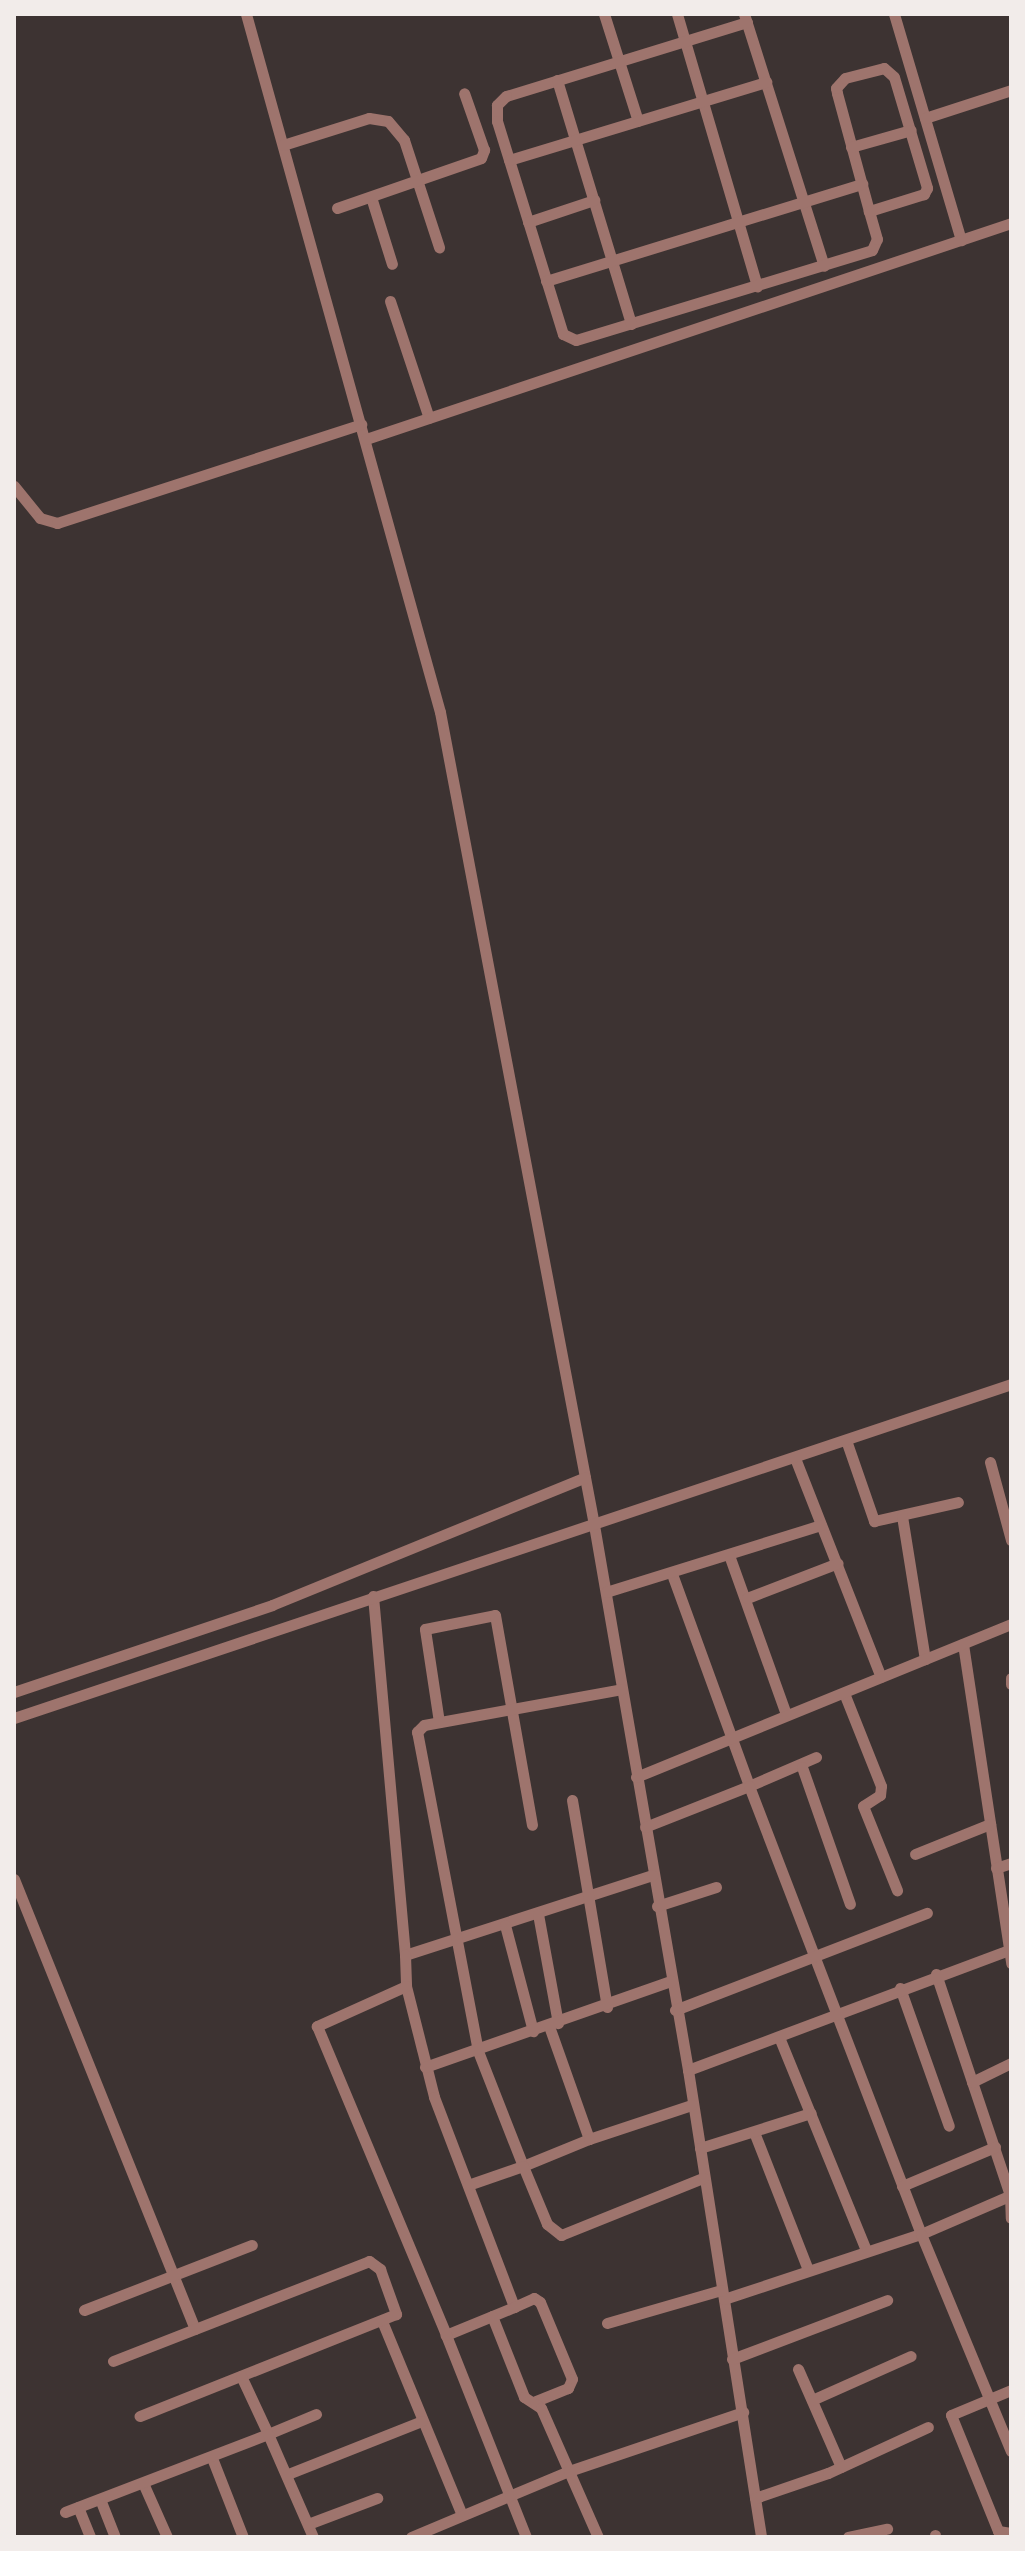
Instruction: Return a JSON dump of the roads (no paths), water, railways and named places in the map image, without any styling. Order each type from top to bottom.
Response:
[{"type":"street","points":[[246,14],[440,712],[606,1592],[657,1906],[688,2070],[691,2105],[761,2537]]},
{"type":"street","points":[[604,14],[638,121]]},
{"type":"street","points":[[677,14],[757,286]]},
{"type":"street","points":[[894,14],[961,240]]},
{"type":"street","points":[[824,266],[745,18],[685,42],[500,100],[497,121],[567,339],[631,324],[824,266],[872,250],[877,239],[869,211],[862,184],[851,147],[837,85],[879,68],[892,73],[911,130],[926,191],[869,211]]},
{"type":"street","points":[[557,80],[631,324]]},
{"type":"street","points":[[509,160],[766,82]]},
{"type":"street","points":[[925,118],[1011,90]]},
{"type":"street","points":[[337,208],[483,156],[464,93]]},
{"type":"street","points":[[283,145],[379,118],[399,130],[439,247]]},
{"type":"street","points":[[851,147],[911,130]]},
{"type":"street","points":[[546,281],[862,184]]},
{"type":"street","points":[[371,197],[392,264]]},
{"type":"street","points":[[528,222],[594,200]]},
{"type":"street","points":[[366,439],[1011,223]]},
{"type":"street","points":[[390,301],[429,418]]},
{"type":"street","points":[[14,486],[40,518],[57,523],[361,424]]},
{"type":"street","points":[[14,1718],[1011,1384]]},
{"type":"street","points":[[846,1440],[870,1518],[878,1522],[958,1502]]},
{"type":"street","points":[[795,1458],[881,1677]]},
{"type":"street","points":[[990,1462],[1011,1540]]},
{"type":"street","points":[[14,1692],[286,1600],[585,1477]]},
{"type":"street","points":[[902,1516],[925,1659]]},
{"type":"street","points":[[606,1592],[672,1574],[821,1525]]},
{"type":"street","points":[[729,1555],[747,1598],[786,1714]]},
{"type":"street","points":[[747,1598],[838,1563]]},
{"type":"street","points":[[672,1574],[727,1736],[749,1786],[834,2015],[1011,2451]]},
{"type":"street","points":[[373,1596],[406,1986],[425,2067],[514,2307]]},
{"type":"street","points":[[439,1722],[425,1634],[427,1627],[496,1616],[532,1825]]},
{"type":"street","points":[[636,1777],[727,1736],[844,1693],[1011,1624]]},
{"type":"street","points":[[963,1644],[1011,1963]]},
{"type":"street","points":[[1011,1678],[1011,1684]]},
{"type":"street","points":[[622,1689],[439,1722],[417,1732],[478,2051],[547,2224],[561,2235],[703,2178]]},
{"type":"street","points":[[844,1693],[881,1786],[880,1795],[863,1806],[897,1890]]},
{"type":"street","points":[[645,1827],[802,1767],[816,1757]]},
{"type":"street","points":[[802,1767],[850,1904]]},
{"type":"street","points":[[572,1800],[607,2007]]},
{"type":"street","points":[[915,1854],[990,1824]]},
{"type":"street","points":[[996,1868],[1011,1863]]},
{"type":"street","points":[[405,1955],[652,1875]]},
{"type":"street","points":[[14,1879],[195,2329]]},
{"type":"street","points":[[657,1906],[716,1887]]},
{"type":"street","points":[[675,2010],[815,1959],[927,1913]]},
{"type":"street","points":[[538,1914],[554,2024],[589,2139]]},
{"type":"street","points":[[505,1925],[533,2031]]},
{"type":"street","points":[[688,2070],[936,1974],[1010,1949]]},
{"type":"street","points":[[936,1974],[1011,2195],[1011,2218]]},
{"type":"street","points":[[425,2067],[607,2007],[671,1981]]},
{"type":"street","points":[[406,1986],[317,2026],[446,2335],[526,2537]]},
{"type":"street","points":[[900,1988],[949,2126]]},
{"type":"street","points":[[779,2037],[866,2250]]},
{"type":"street","points":[[972,2082],[1011,2063]]},
{"type":"street","points":[[468,2185],[589,2139],[691,2105]]},
{"type":"street","points":[[700,2148],[811,2113]]},
{"type":"street","points":[[754,2132],[808,2270]]},
{"type":"street","points":[[902,2186],[995,2147]]},
{"type":"street","points":[[607,2323],[808,2270],[921,2234],[1011,2195]]},
{"type":"street","points":[[84,2310],[252,2245]]},
{"type":"street","points":[[113,2361],[369,2261],[380,2269],[397,2310],[382,2321],[140,2416]]},
{"type":"street","points":[[446,2335],[534,2298],[540,2302],[572,2379],[568,2388],[535,2401],[524,2397],[492,2316]]},
{"type":"street","points":[[732,2359],[887,2300]]},
{"type":"street","points":[[382,2321],[462,2515]]},
{"type":"street","points":[[812,2400],[911,2356]]},
{"type":"street","points":[[798,2369],[841,2467]]},
{"type":"street","points":[[241,2376],[288,2474],[313,2537]]},
{"type":"street","points":[[1011,2390],[951,2415],[998,2531],[1011,2533]]},
{"type":"street","points":[[535,2401],[598,2537]]},
{"type":"street","points":[[411,2537],[569,2471],[743,2412]]},
{"type":"street","points":[[65,2512],[212,2458],[316,2414]]},
{"type":"street","points":[[288,2474],[422,2421]]},
{"type":"street","points":[[755,2498],[841,2467],[928,2427]]},
{"type":"street","points":[[212,2458],[243,2537]]},
{"type":"street","points":[[143,2483],[167,2537]]},
{"type":"street","points":[[308,2524],[377,2498]]},
{"type":"street","points":[[100,2499],[115,2537]]},
{"type":"street","points":[[78,2507],[90,2537]]},
{"type":"street","points":[[848,2537],[887,2529]]}]
